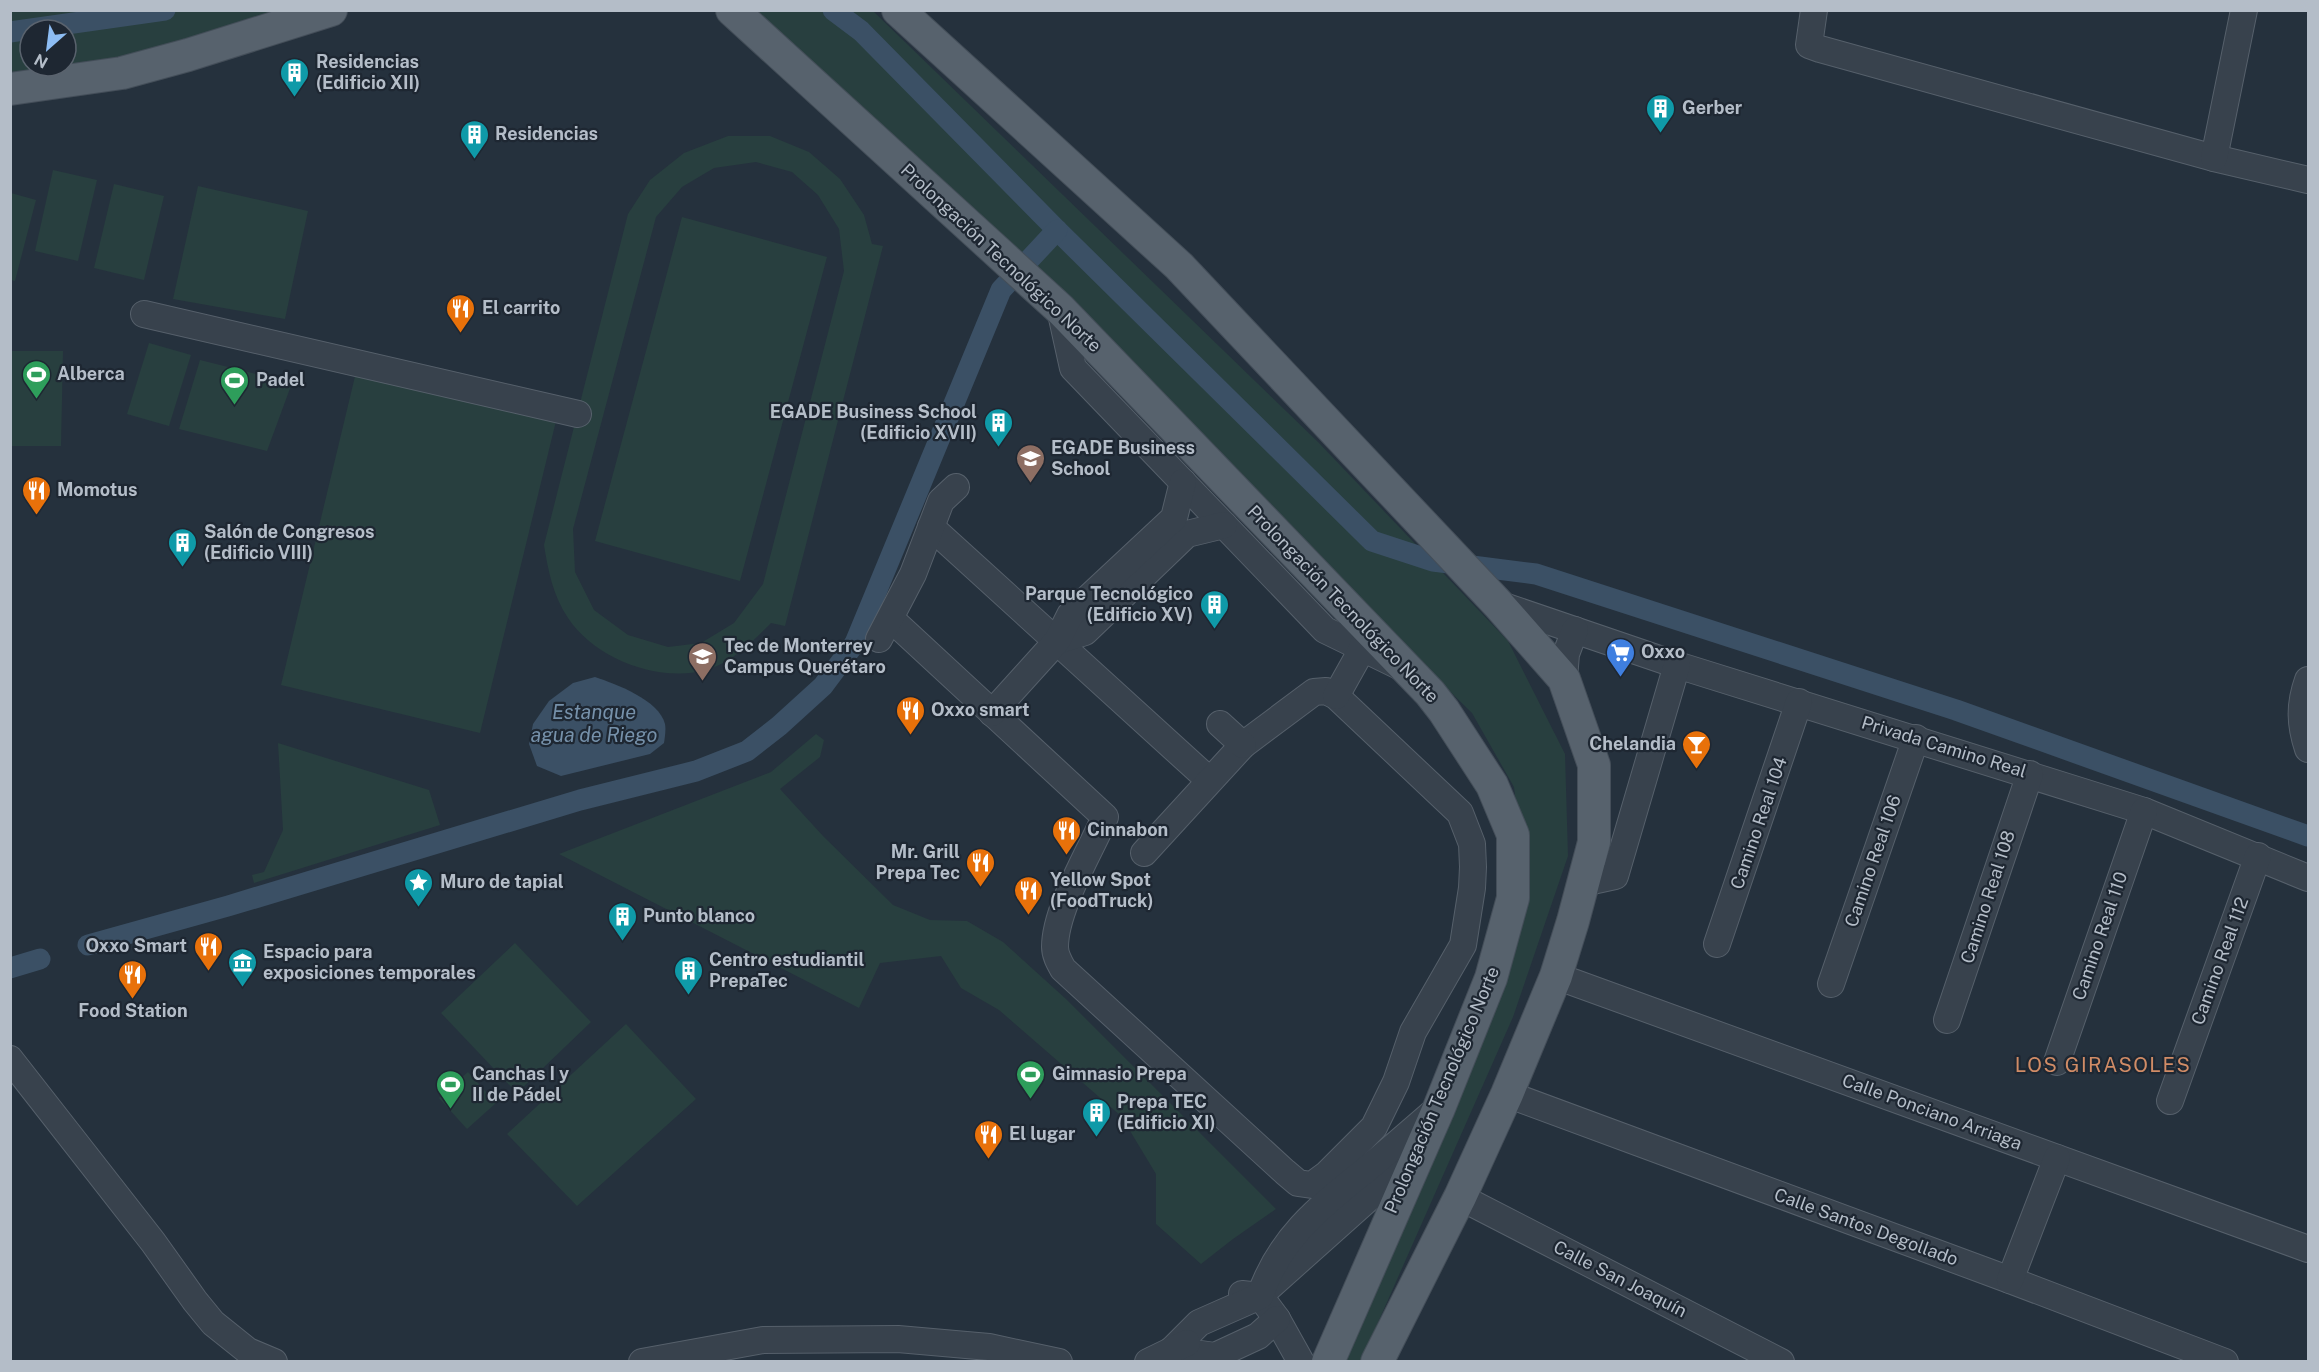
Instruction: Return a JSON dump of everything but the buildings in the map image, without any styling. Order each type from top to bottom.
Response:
[{"type":"main road","points":[[10,89],[122,73],[188,55],[331,10]]},
{"type":"main road","name":"Prolongación Tecnológico Norte","points":[[732,10],[1060,309],[1365,639],[1405,669],[1430,693],[1492,785],[1513,835],[1513,898],[1491,978],[1439,1108],[1328,1362]]},
{"type":"main road","points":[[897,10],[1179,266],[1564,679],[1594,765],[1594,842],[1583,883],[1556,976],[1507,1094],[1460,1197],[1377,1362]]},
{"type":"street","points":[[1814,10],[1809,32],[1809,45],[1820,49],[2214,158],[2308,180]]},
{"type":"street","points":[[2214,158],[2244,10]]},
{"type":"street","points":[[1060,309],[1073,368],[1325,630],[1365,639],[1336,696]]},
{"type":"street","points":[[144,314],[578,414]]},
{"type":"street","points":[[992,713],[1057,641],[1070,615],[1174,518],[1183,482]]},
{"type":"street","points":[[956,487],[941,501],[914,574],[885,629],[992,713],[1105,817],[1062,911],[1055,945],[1056,955],[1063,969],[1285,1172],[1298,1183],[1312,1185],[1374,1127],[1396,1082],[1413,1032],[1463,945],[1473,867],[1472,844],[1460,813],[1336,696],[1326,691],[1314,692],[1243,745],[1144,853]]},
{"type":"street","points":[[1057,641],[1085,632],[1187,534],[1224,525]]},
{"type":"street","points":[[931,527],[1209,780]]},
{"type":"street","name":"Privada Camino Real","points":[[1488,595],[1575,630],[1677,665],[2144,811],[2308,878]]},
{"type":"street","points":[[1564,679],[1566,654],[1575,630]]},
{"type":"street","points":[[1583,883],[1615,876],[1677,665]]},
{"type":"street","points":[[2308,680],[2301,704],[2301,727],[2308,749]]},
{"type":"street","name":"Camino Real 104","points":[[1717,944],[1799,702]]},
{"type":"street","points":[[1220,724],[1243,745]]},
{"type":"street","name":"Camino Real 106","points":[[1831,984],[1916,738]]},
{"type":"street","name":"Camino Real 108","points":[[1947,1020],[2030,774]]},
{"type":"street","name":"Camino Real 110","points":[[2057,1062],[2144,811]]},
{"type":"street","name":"Camino Real 112","points":[[2170,1101],[2258,856]]},
{"type":"street","name":"Calle Ponciano Arriaga","points":[[1556,976],[2308,1249]]},
{"type":"street","points":[[10,1059],[153,1242],[213,1323],[248,1351],[274,1362]]},
{"type":"street","name":"Calle Santos Degollado","points":[[1507,1094],[2225,1362]]},
{"type":"street","points":[[1260,1296],[1266,1276],[1281,1252],[1314,1212],[1439,1108]]},
{"type":"street","points":[[1149,1362],[1246,1315],[1260,1296],[1418,1155]]},
{"type":"street","points":[[2010,1280],[2057,1158]]},
{"type":"street","name":"Calle San Joaquín","points":[[1460,1197],[1780,1362]]},
{"type":"street","points":[[1260,1296],[1277,1319],[1301,1362]]},
{"type":"street","points":[[1172,1350],[1215,1356],[1258,1336],[1277,1319]]},
{"type":"street","points":[[642,1362],[763,1340],[898,1339],[989,1347],[1059,1362]]},
{"type":"green space","points":[[11,11],[297,11],[124,63],[78,67],[78,18],[18,18],[18,73],[11,74]]},
{"type":"green space","points":[[747,11],[873,11],[1318,442],[1508,641],[1565,754],[1568,856],[1513,1017],[1361,1361],[1342,1361],[1526,883],[1514,787],[1472,713],[809,61]]},
{"type":"green space","points":[[728,136],[770,136],[809,152],[840,179],[864,215],[872,244],[883,246],[785,626],[771,623],[743,650],[709,669],[690,673],[671,673],[651,671],[612,657],[580,633],[558,601],[549,573],[544,545],[628,214],[650,180],[684,153]],"holes":[[[756,162],[792,172],[818,195],[839,229],[844,271],[763,584],[734,623],[701,643],[668,647],[628,635],[594,610],[575,572],[573,529],[656,217],[682,187],[714,168]]]},
{"type":"green space","points":[[53,170],[97,180],[78,261],[35,251]]},
{"type":"green space","points":[[114,184],[164,196],[144,280],[94,268]]},
{"type":"green space","points":[[198,186],[308,211],[285,319],[173,299]]},
{"type":"green space","points":[[11,193],[36,200],[15,281],[11,280]]},
{"type":"green space","points":[[682,217],[827,257],[740,581],[595,541]]},
{"type":"green space","points":[[149,343],[191,355],[169,426],[127,414]]},
{"type":"green space","name":"Alberca","points":[[11,351],[63,351],[61,446],[11,446]]},
{"type":"green space","name":"Padel","points":[[200,360],[292,383],[267,451],[179,429]]},
{"type":"green space","points":[[357,368],[557,417],[480,733],[281,685]]},
{"type":"green space","points":[[816,734],[824,740],[820,757],[780,789],[823,836],[893,905],[930,920],[967,921],[1003,942],[1066,999],[1276,1209],[1201,1264],[1156,1224],[1156,1174],[1121,1116],[999,1010],[961,988],[941,956],[880,963],[859,1008],[559,854],[771,772]]},
{"type":"green space","points":[[278,743],[429,790],[440,825],[254,883],[252,875],[264,872],[283,830]]},
{"type":"green space","points":[[515,943],[591,1022],[517,1093],[441,1013]]},
{"type":"green space","points":[[626,1024],[696,1099],[577,1206],[507,1134]]},
{"type":"green space","points":[[468,1072],[496,1103],[467,1129],[439,1098]]},
{"type":"water","name":"Estanque agua de Riego","points":[[595,677],[646,700],[661,715],[665,724],[664,743],[650,754],[561,776],[537,766],[529,744],[533,724],[549,701],[573,683]]},
{"type":"waterway","points":[[10,32],[165,10]]},
{"type":"waterway","points":[[833,10],[861,31],[1057,230],[1372,541],[1433,561],[1536,574],[1956,710],[2308,836]]},
{"type":"waterway","points":[[88,945],[228,906],[580,800],[696,771],[747,751],[823,686],[855,643],[1001,290],[1057,230]]},
{"type":"waterway","points":[[10,968],[40,959]]},
{"type":"place","name":"Residencias (Edificio XII)","points":[[295,98]]},
{"type":"place","name":"Gerber","points":[[1661,134]]},
{"type":"place","name":"Residencias","points":[[474,160]]},
{"type":"place","name":"El carrito","points":[[461,334]]},
{"type":"place","name":"Alberca","points":[[36,400]]},
{"type":"place","name":"Padel","points":[[235,406]]},
{"type":"place","name":"EGADE Business School (Edificio XVII)","points":[[998,448]]},
{"type":"place","name":"EGADE Business School","points":[[1030,484]]},
{"type":"place","name":"Momotus","points":[[36,516]]},
{"type":"place","name":"Salón de Congresos (Edificio VIII)","points":[[183,568]]},
{"type":"place","name":"Parque Tecnológico (Edificio XV)","points":[[1214,630]]},
{"type":"place","name":"Oxxo","points":[[1620,678]]},
{"type":"place","name":"Tec de Monterrey Campus Querétaro","points":[[703,682]]},
{"type":"place","name":"Oxxo smart","points":[[910,736]]},
{"type":"place","name":"Chelandia","points":[[1697,770]]},
{"type":"place","name":"Cinnabon","points":[[1066,856]]},
{"type":"place","name":"Mr. Grill Prepa Tec","points":[[981,888]]},
{"type":"place","name":"Muro de tapial","points":[[419,908]]},
{"type":"place","name":"Yellow Spot (FoodTruck)","points":[[1029,916]]},
{"type":"place","name":"Punto blanco","points":[[622,942]]},
{"type":"place","name":"Oxxo Smart","points":[[208,972]]},
{"type":"place","name":"Espacio para exposiciones temporales","points":[[242,988]]},
{"type":"place","name":"Centro estudiantil PrepaTec","points":[[688,996]]},
{"type":"place","name":"Food Station","points":[[133,1000]]},
{"type":"place","name":"Gimnasio Prepa","points":[[1031,1100]]},
{"type":"place","name":"Canchas I y II de Pádel","points":[[451,1110]]},
{"type":"place","name":"Prepa TEC (Edificio XI)","points":[[1096,1138]]},
{"type":"place","name":"El lugar","points":[[988,1160]]},
{"type":"district","name":"LOS GIRASOLES","points":[[2103,1065]]}]
